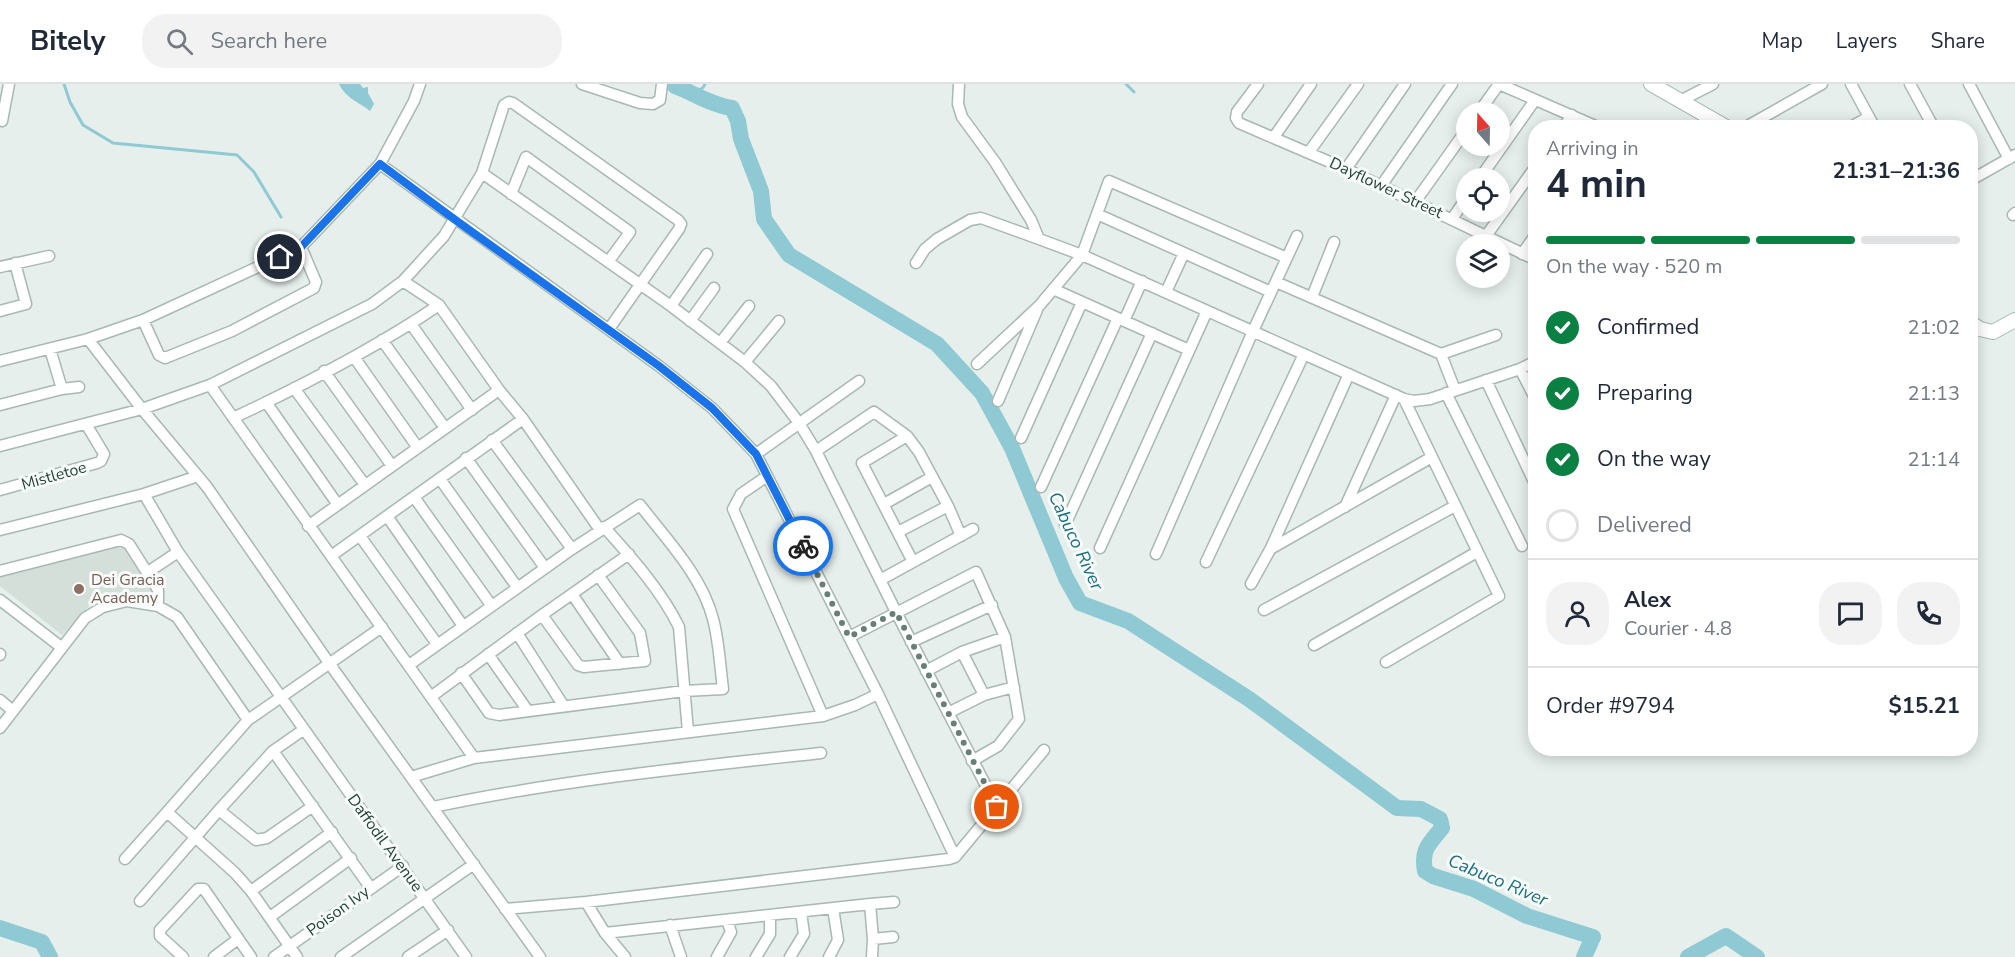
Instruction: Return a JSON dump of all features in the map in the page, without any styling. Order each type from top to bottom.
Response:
[{"type":"main road","points":[[1651,84],[1710,120]]},
{"type":"main road","points":[[1978,328],[1993,332],[2015,321]]},
{"type":"street","points":[[0,120],[2,121],[9,84]]},
{"type":"street","points":[[0,361],[88,339],[143,320],[301,247],[380,164],[420,84]]},
{"type":"street","points":[[582,84],[640,103],[653,104],[660,100],[662,84]]},
{"type":"street","points":[[617,84],[621,97]]},
{"type":"street","points":[[959,84],[958,104],[962,117],[995,162],[1039,239]]},
{"type":"street","name":"Dayflower Street","points":[[1258,84],[1237,112],[1236,118],[1239,123],[1309,152],[1482,234]]},
{"type":"street","points":[[1274,137],[1311,84]]},
{"type":"street","points":[[1309,152],[1358,84]]},
{"type":"street","points":[[1346,169],[1405,84]]},
{"type":"street","points":[[1381,186],[1452,84]]},
{"type":"street","points":[[1486,102],[1499,84],[1583,120]]},
{"type":"street","points":[[1680,101],[1713,84]]},
{"type":"street","points":[[1758,120],[1822,84]]},
{"type":"street","points":[[1851,84],[1871,120]]},
{"type":"street","points":[[1910,84],[1930,120]]},
{"type":"street","points":[[1969,84],[2012,157],[1978,176]]},
{"type":"street","points":[[1487,168],[1535,100]]},
{"type":"street","points":[[0,446],[142,409],[210,385],[372,304],[403,281],[444,236],[482,173],[504,105],[509,102],[680,222],[681,226],[609,330]]},
{"type":"street","points":[[1569,120],[1572,115]]},
{"type":"street","points":[[1864,120],[1869,117]]},
{"type":"street","points":[[1415,202],[1456,144]]},
{"type":"street","points":[[511,194],[526,157],[630,232],[608,262]]},
{"type":"street","points":[[380,164],[659,366],[712,408],[756,454],[878,694],[955,857]]},
{"type":"street","points":[[482,173],[670,306],[745,362],[771,386],[799,423],[816,451],[911,642],[997,807]]},
{"type":"street","points":[[1487,234],[1528,177]]},
{"type":"street","points":[[977,364],[1039,306],[1082,255],[1109,181],[1287,258]]},
{"type":"street","points":[[1452,219],[1456,213]]},
{"type":"street","points":[[1097,214],[1184,253],[1274,287],[1312,297],[1441,354],[1497,335]]},
{"type":"street","points":[[916,263],[925,249],[937,239],[970,220],[981,218],[1082,255],[1400,397],[1422,401],[1528,365]]},
{"type":"street","points":[[1156,554],[1297,236]]},
{"type":"street","points":[[1312,297],[1334,243]]},
{"type":"street","points":[[1522,254],[1528,245]]},
{"type":"street","points":[[143,320],[159,355],[165,358],[232,331],[314,288],[316,282],[301,247]]},
{"type":"street","name":"Dayflower Street","points":[[1510,248],[1528,257]]},
{"type":"street","points":[[1167,292],[1184,253]]},
{"type":"street","points":[[670,306],[707,254]]},
{"type":"street","points":[[0,267],[49,256]]},
{"type":"street","points":[[0,311],[26,304],[15,263]]},
{"type":"street","points":[[403,281],[439,305],[602,529],[629,554],[672,613],[679,627],[682,648],[688,732]]},
{"type":"street","points":[[1041,487],[1121,319],[1142,282]]},
{"type":"street","points":[[690,321],[714,288]]},
{"type":"street","points":[[1053,289],[1189,350]]},
{"type":"street","points":[[1021,438],[1082,302]]},
{"type":"street","points":[[233,418],[354,357],[439,305]]},
{"type":"street","points":[[720,343],[749,306]]},
{"type":"street","points":[[998,400],[1039,306]]},
{"type":"street","points":[[1100,548],[1207,311]]},
{"type":"street","points":[[745,362],[779,321]]},
{"type":"street","points":[[411,324],[472,410]]},
{"type":"street","points":[[1065,525],[1152,333]]},
{"type":"street","points":[[88,339],[228,517],[329,663],[540,957]]},
{"type":"street","points":[[382,340],[445,428]]},
{"type":"street","points":[[50,349],[62,389]]},
{"type":"street","points":[[1206,562],[1304,354]]},
{"type":"street","points":[[1441,354],[1451,391],[1522,546]]},
{"type":"street","points":[[354,357],[418,448]]},
{"type":"street","points":[[1520,369],[1528,384]]},
{"type":"street","points":[[324,371],[392,466]]},
{"type":"street","points":[[1251,584],[1271,548],[1349,374]]},
{"type":"street","points":[[1486,380],[1528,469]]},
{"type":"street","points":[[756,454],[859,381]]},
{"type":"street","points":[[210,385],[474,758]]},
{"type":"street","points":[[0,405],[62,389],[79,387]]},
{"type":"street","points":[[294,388],[365,485]]},
{"type":"street","points":[[308,526],[499,390]]},
{"type":"street","points":[[1386,662],[1499,596],[1432,457],[1400,397]]},
{"type":"street","points":[[1345,507],[1400,397]]},
{"type":"street","points":[[266,402],[338,505]]},
{"type":"street","points":[[816,451],[874,412],[907,436],[919,452],[961,536]]},
{"type":"street","points":[[331,556],[523,418]]},
{"type":"street","name":"Mistletoe","points":[[0,490],[101,461],[104,454],[86,424]]},
{"type":"street","points":[[907,436],[862,463],[913,562]]},
{"type":"street","points":[[492,440],[572,549]]},
{"type":"street","points":[[1271,548],[1432,457]]},
{"type":"street","points":[[466,459],[545,568]]},
{"type":"street","points":[[0,530],[144,494],[198,476]]},
{"type":"street","points":[[767,476],[741,494],[733,509],[823,716]]},
{"type":"street","points":[[884,504],[932,477]]},
{"type":"street","points":[[440,479],[517,587]]},
{"type":"street","name":"Daffodil Avenue","points":[[144,494],[178,552],[466,957]]},
{"type":"street","points":[[414,496],[491,605]]},
{"type":"street","points":[[409,664],[572,549],[640,505],[686,565],[704,593],[714,620],[723,689],[684,691],[563,705],[499,715],[489,713],[461,673]]},
{"type":"street","points":[[898,532],[948,506]]},
{"type":"street","points":[[1264,610],[1455,506]]},
{"type":"street","points":[[387,516],[463,626]]},
{"type":"street","points":[[880,580],[972,529]]},
{"type":"street","points":[[360,536],[437,644]]},
{"type":"street","points":[[0,571],[121,540],[129,544],[148,572],[158,590],[158,606]]},
{"type":"street","points":[[148,572],[178,552]]},
{"type":"street","points":[[1314,645],[1477,552]]},
{"type":"street","points":[[432,696],[516,633],[629,554]]},
{"type":"street","points":[[849,637],[976,572],[1005,637],[1019,719],[999,746],[972,761]]},
{"type":"street","points":[[542,615],[578,665],[584,667],[645,661],[640,633],[598,575]]},
{"type":"street","points":[[572,594],[620,664]]},
{"type":"street","points":[[0,600],[61,647]]},
{"type":"street","points":[[0,728],[85,618],[103,608],[127,601],[158,606],[177,617],[248,720]]},
{"type":"street","points":[[911,642],[992,605]]},
{"type":"street","points":[[125,859],[248,720],[382,627]]},
{"type":"street","points":[[516,633],[563,705]]},
{"type":"street","points":[[927,671],[962,652],[1005,637]]},
{"type":"street","points":[[962,652],[984,696]]},
{"type":"street","points":[[488,654],[528,711]]},
{"type":"street","points":[[948,713],[984,696],[1014,687]]},
{"type":"street","points":[[411,777],[474,758],[823,716],[878,694]]},
{"type":"street","points":[[0,700],[13,711]]},
{"type":"street","points":[[140,901],[273,751],[303,730]]},
{"type":"street","points":[[505,909],[586,902],[955,857],[1044,750]]},
{"type":"street","points":[[273,751],[370,887]]},
{"type":"street","points":[[433,807],[528,788],[821,753]]},
{"type":"street","points":[[219,810],[256,840],[267,838],[313,806]]},
{"type":"street","points":[[167,812],[235,873],[251,891],[297,957]]},
{"type":"street","points":[[251,891],[332,832]]},
{"type":"street","points":[[270,917],[351,858]]},
{"type":"street","points":[[341,957],[474,864]]},
{"type":"street","name":"Poison Ivy","points":[[274,957],[370,887],[403,866]]},
{"type":"street","points":[[183,957],[160,936],[160,930],[198,889],[204,889],[251,957]]},
{"type":"street","points":[[586,902],[605,933],[625,957]]},
{"type":"street","points":[[605,933],[894,902]]},
{"type":"street","points":[[870,904],[872,957]]},
{"type":"street","points":[[829,957],[838,940],[833,908]]},
{"type":"street","points":[[790,957],[804,934],[801,912]]},
{"type":"street","points":[[756,957],[770,934],[770,916]]},
{"type":"street","points":[[717,957],[731,932],[727,920]]},
{"type":"street","points":[[670,925],[681,957]]},
{"type":"street","points":[[415,955],[447,930]]},
{"type":"street","points":[[873,939],[893,938]]},
{"type":"street","points":[[214,957],[238,939]]},
{"type":"shaded area","name":"Dei Gracia Academy","points":[[126,539],[156,591],[90,605],[62,635],[0,586],[0,576],[6,573]]},
{"type":"water","points":[[339,84],[360,84],[363,88],[368,87],[368,93],[374,104],[370,111],[349,96]]},
{"type":"waterway","points":[[64,84],[70,102],[83,125],[113,143],[237,155],[254,172],[281,217]]},
{"type":"waterway","name":"Cabuco River","points":[[676,84],[675,86],[710,102],[732,108],[761,191],[764,219],[789,255],[937,344],[982,393],[1012,448],[1066,578],[1080,603],[1128,621],[1249,699],[1397,808],[1421,809],[1440,819],[1442,828],[1425,852],[1425,871],[1433,876],[1474,889],[1527,916],[1593,937],[1584,957]]},
{"type":"waterway","points":[[683,89],[699,90],[705,84]]},
{"type":"waterway","points":[[1126,84],[1134,92]]},
{"type":"waterway","points":[[0,928],[42,942],[50,957]]},
{"type":"waterway","name":"Cabuco River","points":[[1688,957],[1726,936],[1757,957]]},
{"type":"way so far","points":[[803,546],[849,637],[896,612],[997,807]]},
{"type":"place","name":"Dei Gracia Academy","points":[[79,589]]},
{"type":"route","points":[[280,257],[301,247],[380,164],[659,366],[712,408],[756,454],[803,546]]}]
